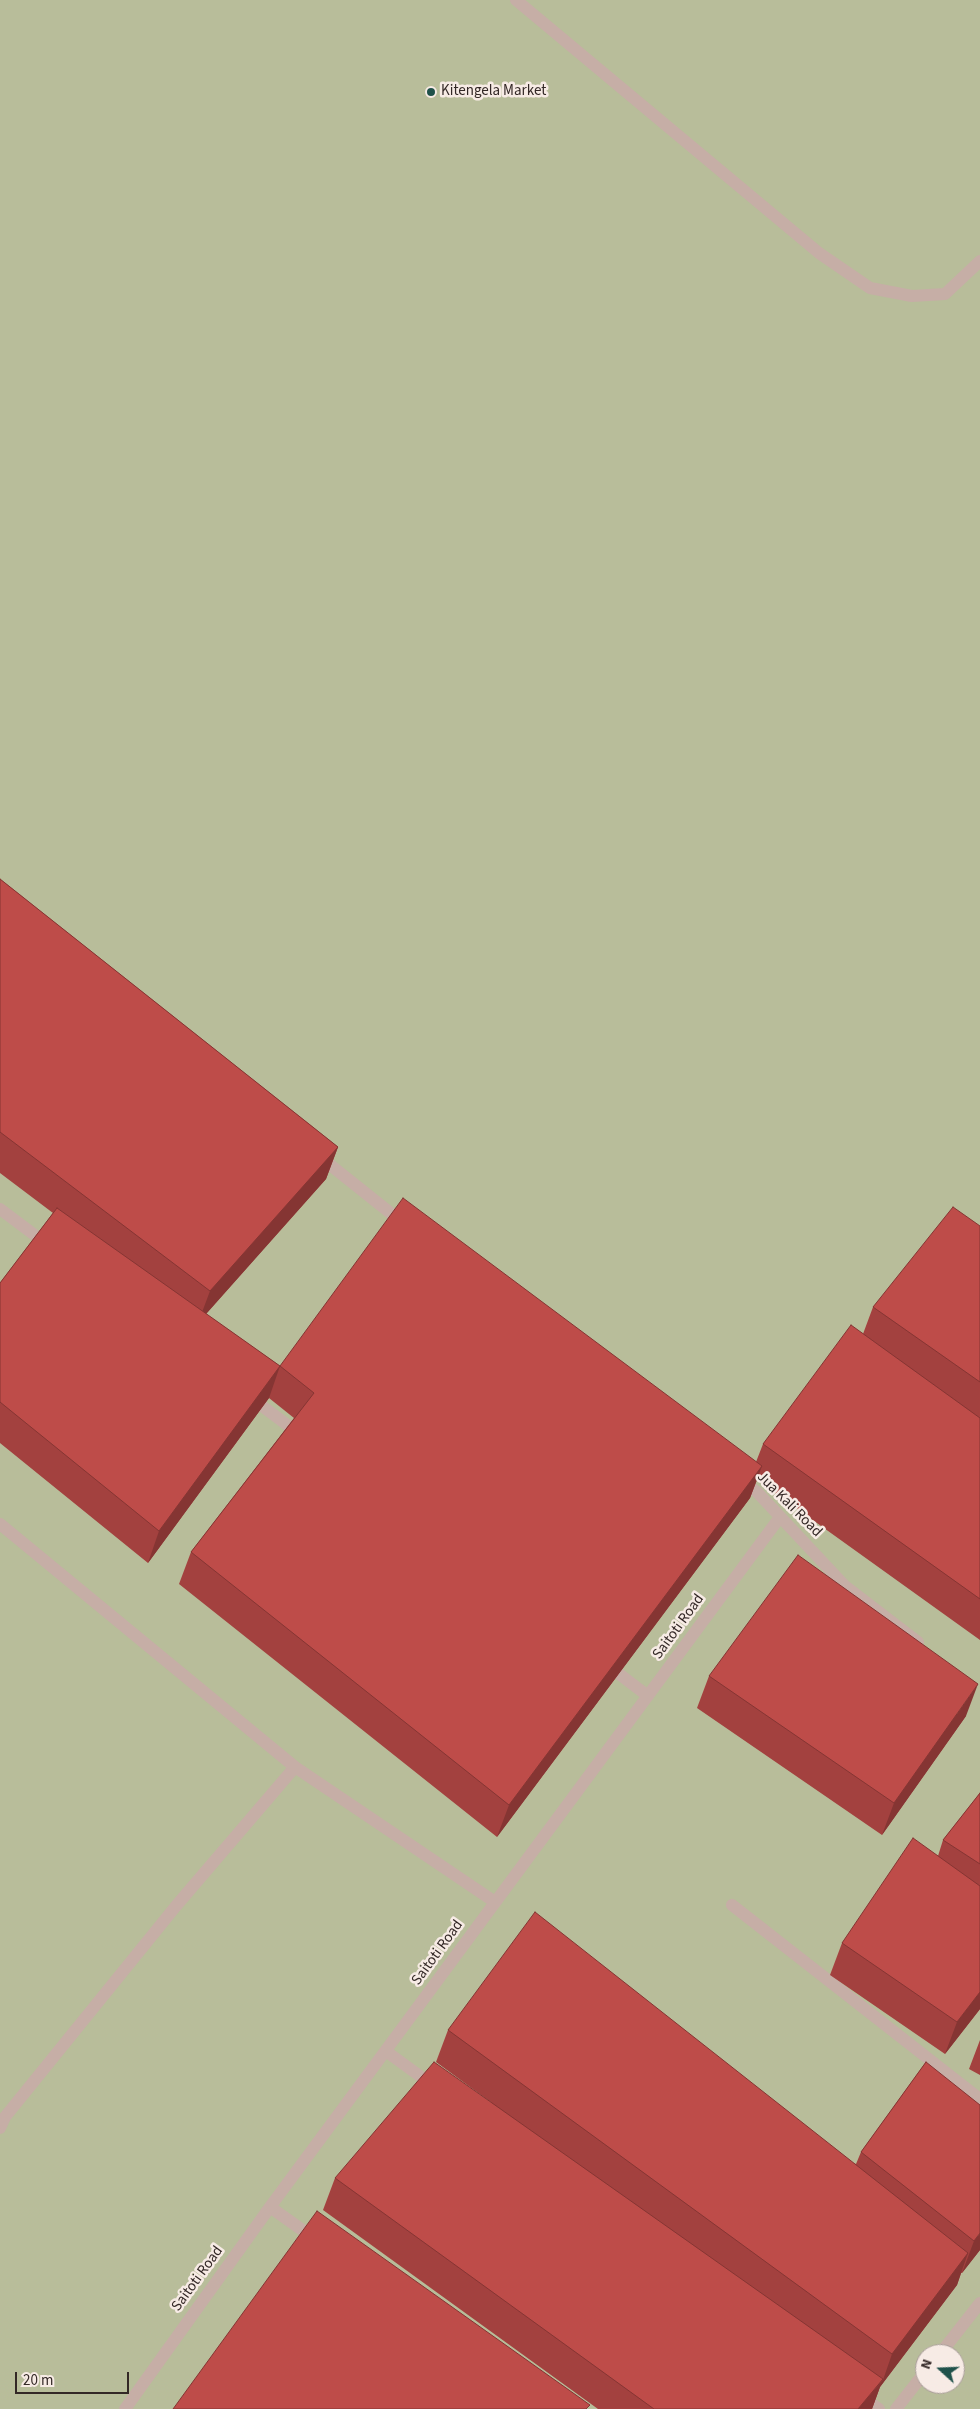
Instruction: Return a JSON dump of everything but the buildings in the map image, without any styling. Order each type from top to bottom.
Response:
[{"type":"street","points":[[516,0],[819,253],[870,288],[912,296],[944,294],[980,262]]},
{"type":"street","points":[[309,1148],[410,1228]]},
{"type":"street","points":[[0,1209],[55,1250]]},
{"type":"street","points":[[237,1387],[316,1446]]},
{"type":"street","name":"Jua Kali Road","points":[[735,1476],[757,1492],[845,1586],[932,1652]]},
{"type":"street","name":"Saitoti Road","points":[[125,2409],[270,2207],[780,1517]]},
{"type":"street","points":[[0,1524],[295,1767],[495,1902]]},
{"type":"street","points":[[593,1654],[648,1696]]},
{"type":"street","points":[[2,2119],[176,1906],[295,1767]]},
{"type":"street","points":[[732,1906],[980,2099]]},
{"type":"street","points":[[386,2052],[443,2093]]},
{"type":"street","points":[[270,2207],[327,2247]]},
{"type":"street","points":[[948,2344],[980,2303]]},
{"type":"street","points":[[896,2409],[915,2385]]},
{"type":"street","points":[[847,2386],[879,2409]]},
{"type":"green space","points":[[0,0],[980,0],[980,2409],[0,2409]]},
{"type":"place","name":"Kitengela Market","points":[[431,92]]}]
